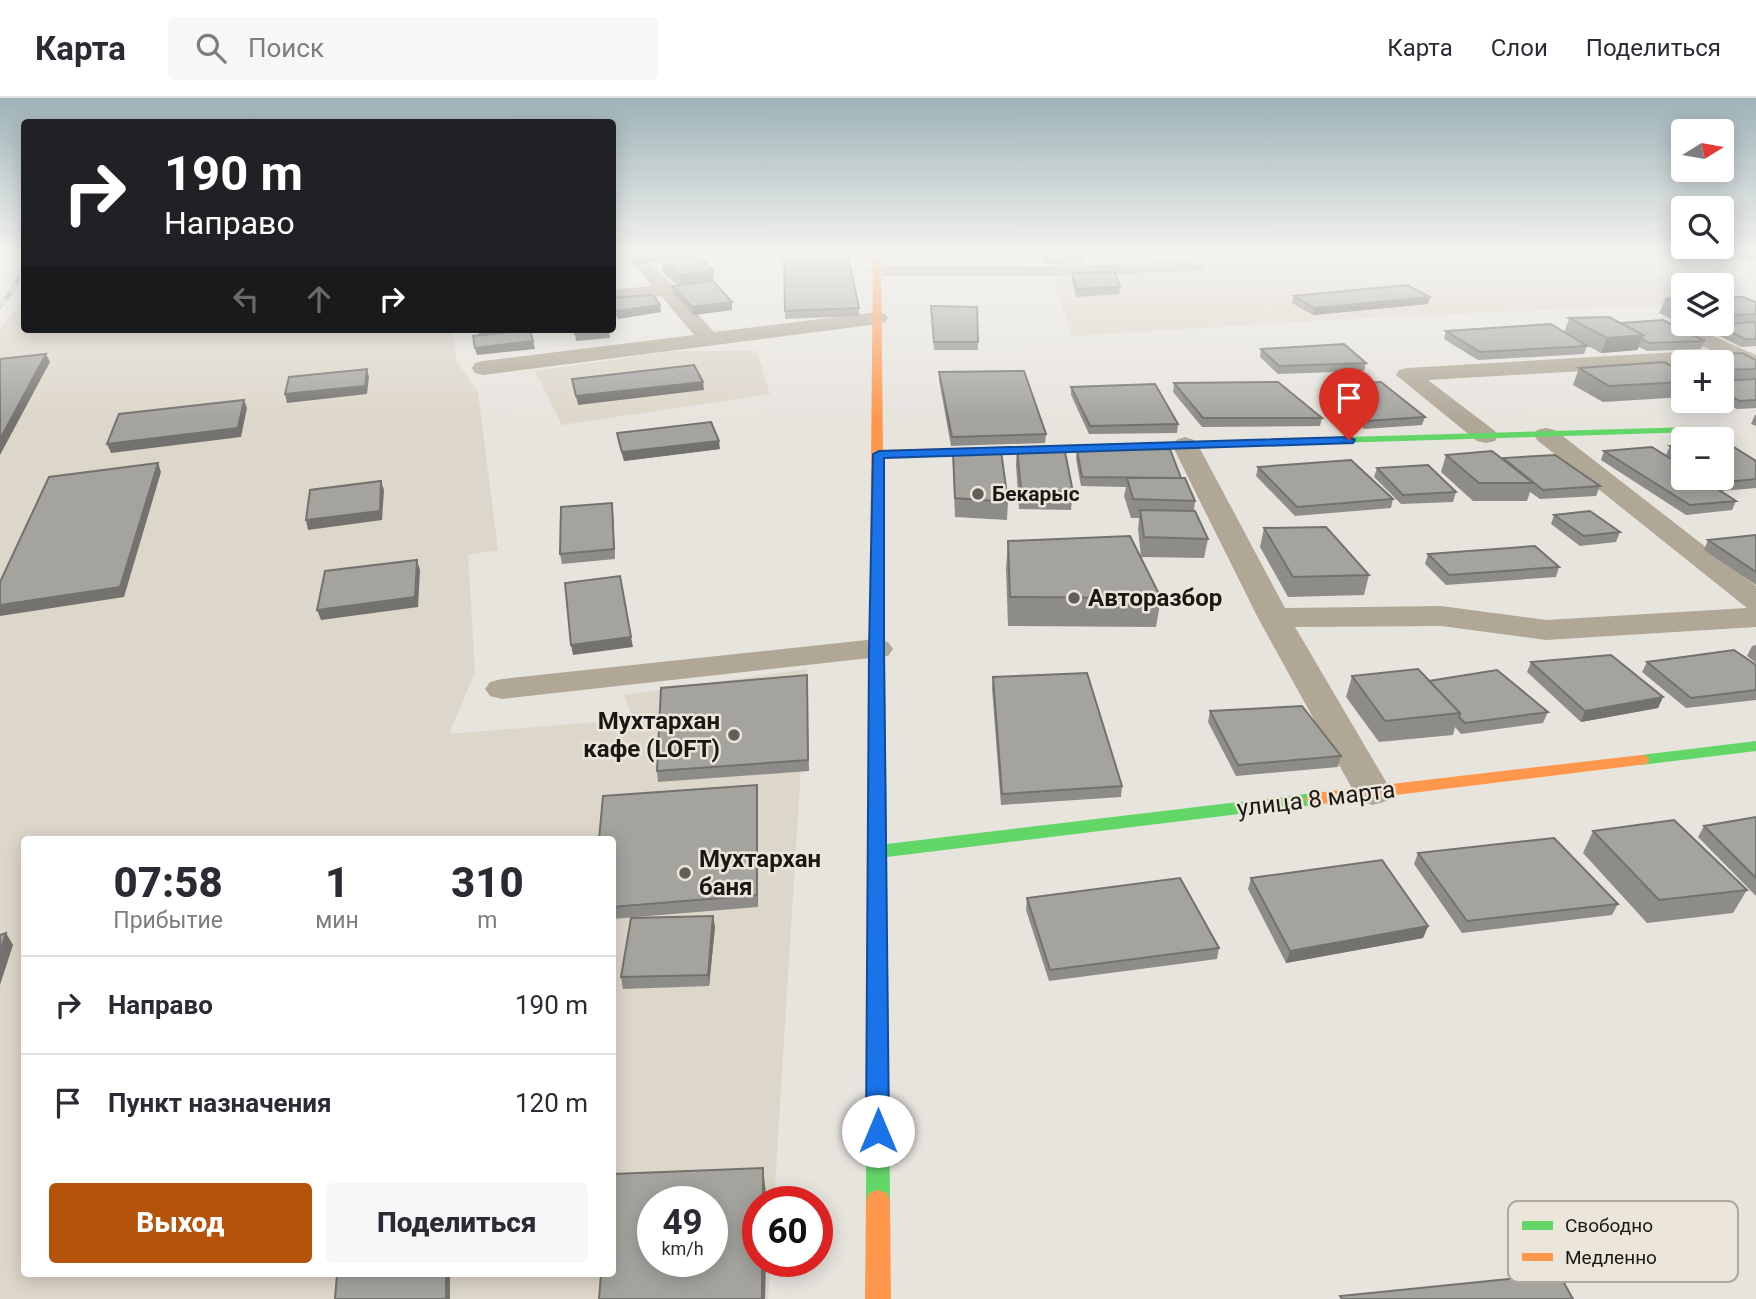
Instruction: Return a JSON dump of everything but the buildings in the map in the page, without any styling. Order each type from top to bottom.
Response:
[{"type":"main road","points":[[878,308],[878,1299]]},
{"type":"main road","points":[[879,454],[1671,431]]},
{"type":"main road","name":"улица 8 марта","points":[[877,852],[1756,746]]},
{"type":"street","points":[[682,308],[709,340]]},
{"type":"street","points":[[482,368],[878,318]]},
{"type":"street","points":[[1697,336],[1747,360]]},
{"type":"street","points":[[1486,436],[1407,375],[1747,360]]},
{"type":"street","points":[[1546,435],[1756,601]]},
{"type":"street","points":[[1185,445],[1274,618],[1373,792]]},
{"type":"street","points":[[1274,618],[1441,616],[1546,630],[1756,617]]},
{"type":"street","points":[[502,689],[876,649]]},
{"type":"shaded area","points":[[15,308],[21,308],[21,333],[453,333],[456,360],[478,392],[498,550],[468,555],[475,672],[449,734],[633,719],[624,695],[807,669],[775,1186],[742,1186],[742,1277],[770,1277],[768,1299],[0,1299],[0,330]]},
{"type":"shaded area","points":[[1062,308],[1592,308],[1347,319],[1072,336]]},
{"type":"shaded area","points":[[673,351],[757,351],[770,394],[562,425],[535,371]]},
{"type":"traffic: fast","points":[[1102,447],[1671,431]]},
{"type":"traffic: fast","points":[[877,574],[878,1201]]},
{"type":"traffic: fast","points":[[1641,760],[1756,746]]},
{"type":"traffic: fast","points":[[877,852],[1314,799]]},
{"type":"traffic: slow","points":[[877,308],[877,574]]},
{"type":"traffic: slow","points":[[879,454],[1102,447]]},
{"type":"traffic: slow","points":[[1314,799],[1641,760]]},
{"type":"traffic: slow","points":[[878,1201],[878,1299]]},
{"type":"place","name":"Бекарыс","points":[[978,494]]},
{"type":"place","name":"Авторазбор","points":[[1074,598]]},
{"type":"place","name":"Мухтархан кафе (LOFT)","points":[[734,735]]},
{"type":"place","name":"Мухтархан баня","points":[[685,873]]},
{"type":"route","points":[[878,1131],[876,649],[879,454],[1349,440]]}]
